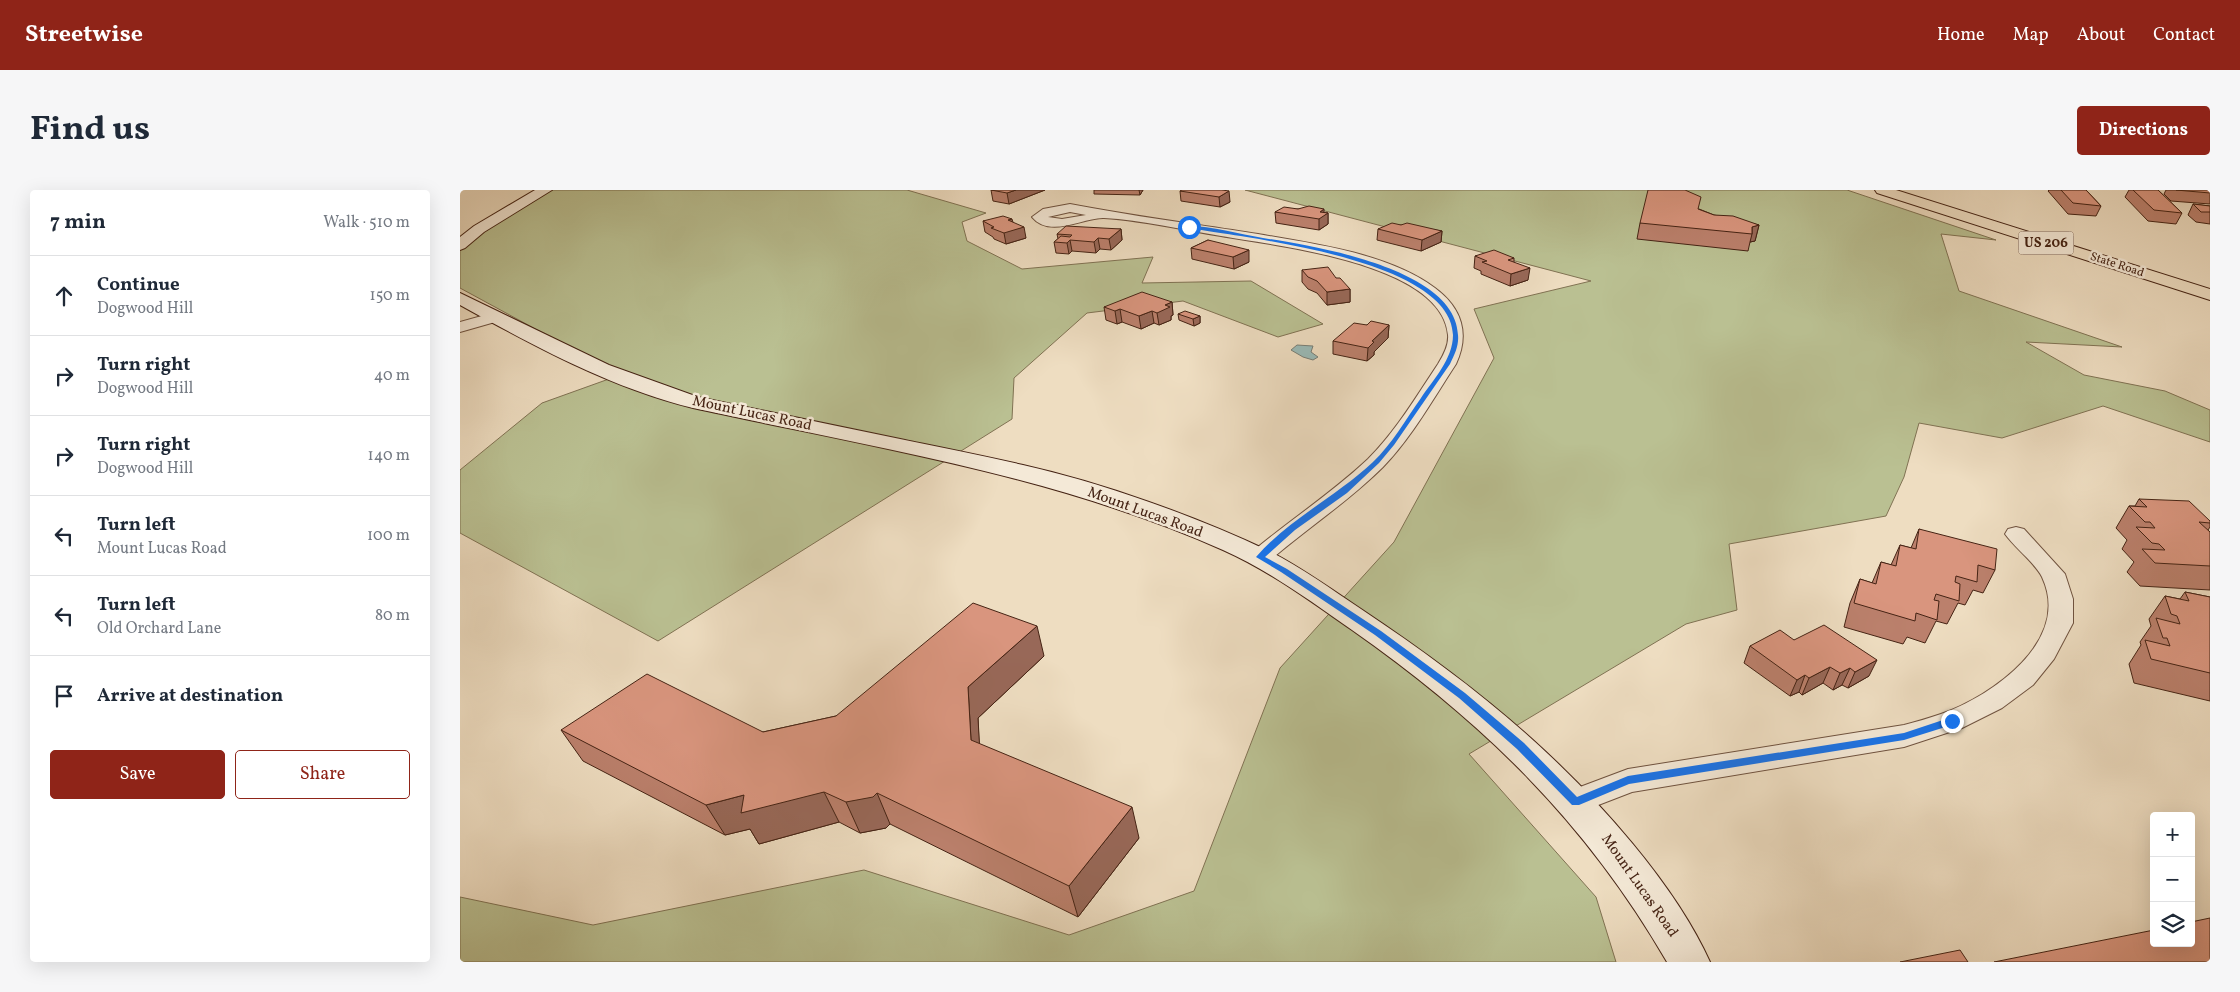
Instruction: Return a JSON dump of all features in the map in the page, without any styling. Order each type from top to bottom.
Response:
[{"type":"highway","name":"State Road","points":[[1882,190],[2210,295]]},
{"type":"street","points":[[460,244],[479,229],[546,190]]},
{"type":"street","points":[[1102,214],[1310,247],[1361,260],[1391,271],[1424,287],[1445,308],[1453,320],[1456,334],[1454,349],[1447,364],[1392,444],[1377,462],[1344,491],[1292,528],[1260,557]]},
{"type":"street","name":"Mount Lucas Road","points":[[460,298],[607,373],[646,388],[693,402],[1023,472],[1125,504],[1260,557],[1284,570],[1378,633],[1462,695],[1521,746],[1575,802],[1626,862],[1690,962]]},
{"type":"street","points":[[460,327],[496,317]]},
{"type":"street","points":[[1575,802],[1628,780],[1904,736],[1952,721],[1992,701],[2023,678],[2045,653],[2060,623],[2062,599],[2054,574],[2016,534]]},
{"type":"green space","points":[[545,190],[907,190],[986,213],[962,222],[967,241],[1022,269],[1153,257],[1142,283],[1251,281],[1323,324],[1278,337],[1183,301],[1087,313],[1014,378],[1012,419],[658,641],[460,533],[460,470],[542,403],[620,375],[460,288],[460,245]]},
{"type":"green space","points":[[1245,190],[1847,190],[1996,240],[1941,234],[1959,291],[2122,347],[2026,342],[2084,375],[2165,391],[2210,410],[2210,442],[2103,406],[2002,438],[1919,423],[1904,477],[1886,516],[1729,544],[1737,610],[1686,624],[1469,754],[1596,897],[1616,962],[460,962],[460,897],[593,925],[864,870],[1069,935],[1194,891],[1280,668],[1394,542],[1494,358],[1474,309],[1591,281]]},
{"type":"water","points":[[1297,345],[1313,346],[1311,352],[1318,357],[1313,360],[1291,350]]},
{"type":"building","points":[[991,190],[1016,190],[1007,193]]},
{"type":"building","points":[[1648,190],[1685,190],[1701,197],[1698,209],[1714,215],[1733,216],[1759,225],[1752,227],[1752,234],[1640,223]]},
{"type":"building","points":[[2061,190],[2086,190],[2101,206],[2073,203]]},
{"type":"building","points":[[2133,190],[2158,190],[2182,213],[2154,210]]},
{"type":"building","points":[[2176,190],[2210,190],[2210,193]]},
{"type":"building","points":[[1180,191],[1229,191],[1219,197]]},
{"type":"building","points":[[2193,204],[2210,206],[2210,212],[2201,212]]},
{"type":"building","points":[[1309,206],[1324,209],[1320,212],[1328,213],[1319,219],[1275,212],[1284,207],[1298,209]]},
{"type":"building","points":[[1003,216],[1012,219],[1008,220],[1024,227],[1004,233],[991,228],[994,227],[983,221]]},
{"type":"building","points":[[1392,223],[1401,225],[1407,223],[1442,231],[1422,240],[1378,229]]},
{"type":"building","points":[[1066,226],[1121,229],[1109,239],[1098,238],[1094,242],[1070,240],[1067,243],[1054,242],[1061,236],[1070,237],[1072,235],[1057,234]]},
{"type":"building","points":[[1208,240],[1249,250],[1233,257],[1191,248]]},
{"type":"building","points":[[1494,250],[1514,258],[1508,260],[1530,268],[1511,274],[1482,262],[1487,261],[1475,256]]},
{"type":"building","points":[[1328,267],[1336,278],[1340,278],[1350,289],[1327,292],[1317,281],[1308,277],[1302,270]]},
{"type":"building","points":[[1142,292],[1172,302],[1165,305],[1170,307],[1157,313],[1152,311],[1139,316],[1120,309],[1115,311],[1104,307]]},
{"type":"building","points":[[1185,311],[1200,316],[1193,319],[1178,314]]},
{"type":"building","points":[[1371,321],[1389,325],[1372,341],[1374,342],[1368,348],[1333,341],[1354,323],[1367,325]]},
{"type":"building","points":[[2139,499],[2189,501],[2210,521],[2210,523],[2199,522],[2210,532],[2210,566],[2155,563],[2142,549],[2165,550],[2159,544],[2152,543],[2136,527],[2155,528],[2150,522],[2145,522],[2129,506],[2147,507]]},
{"type":"building","points":[[1919,529],[1997,549],[1995,570],[1978,565],[1977,582],[1956,576],[1955,582],[1960,584],[1959,601],[1936,594],[1934,600],[1939,601],[1937,620],[1916,613],[1915,621],[1854,603],[1860,579],[1876,584],[1881,562],[1896,566],[1900,545],[1916,549]]},
{"type":"building","points":[[2185,592],[2210,597],[2210,673],[2151,659],[2145,640],[2170,646],[2167,638],[2163,638],[2156,618],[2180,624],[2177,616],[2171,614],[2165,596],[2189,601]]},
{"type":"building","points":[[973,603],[1037,626],[968,687],[971,740],[1132,807],[1069,886],[877,793],[873,797],[846,802],[824,792],[741,813],[744,795],[706,805],[561,730],[647,674],[763,732],[836,716]]},
{"type":"building","points":[[1824,625],[1877,660],[1855,672],[1850,668],[1840,673],[1830,667],[1809,678],[1805,675],[1797,680],[1750,646],[1780,630],[1794,640]]},
{"type":"building","points":[[2210,918],[2210,962],[1994,962],[2150,931],[2150,947],[2195,947],[2195,921]]},
{"type":"building","points":[[1960,950],[1968,962],[1900,962]]},
{"type":"route","points":[[1189,227],[1310,247],[1361,260],[1384,268],[1424,287],[1445,308],[1453,320],[1456,334],[1454,349],[1447,364],[1392,444],[1377,462],[1344,491],[1292,528],[1260,557],[1284,570],[1378,633],[1462,695],[1521,746],[1575,802],[1628,780],[1904,736],[1952,721]]}]
